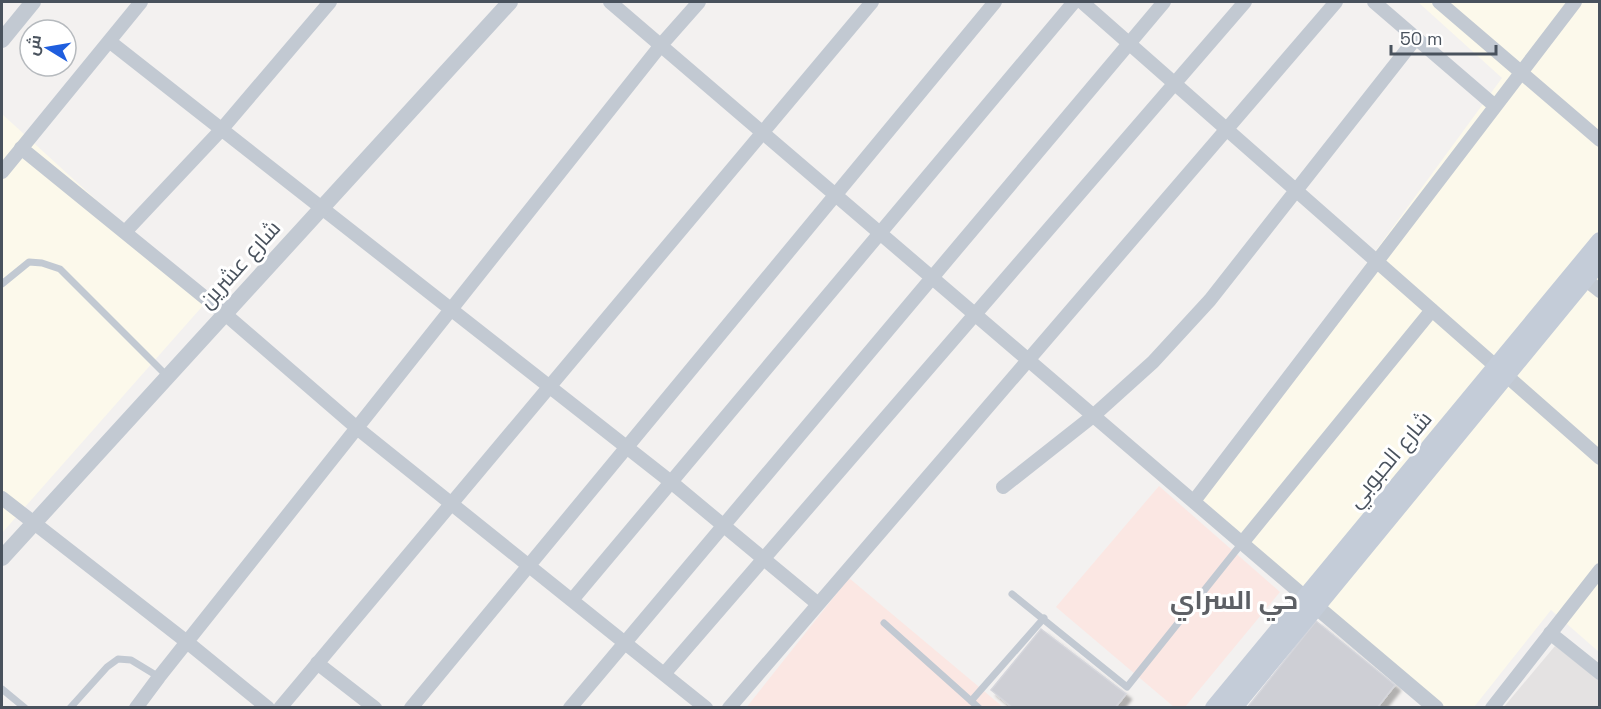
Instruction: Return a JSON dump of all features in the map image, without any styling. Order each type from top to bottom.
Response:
[{"type":"main road","name":"شارع الحبوبي","points":[[1214,708],[1311,602],[1501,371],[1599,240]]},
{"type":"main road","name":"شارع الحبوبي","points":[[1501,371],[1599,261]]},
{"type":"main road","name":"شارع الحبوبي","points":[[1233,708],[1311,602]]},
{"type":"street","points":[[2,40],[33,2]]},
{"type":"street","points":[[2,172],[141,2]]},
{"type":"street","points":[[125,232],[221,130],[330,2]]},
{"type":"street","name":"شارع عشرين","points":[[2,558],[510,2]]},
{"type":"street","points":[[610,2],[1436,708]]},
{"type":"street","points":[[136,708],[661,45],[699,2]]},
{"type":"street","points":[[280,708],[872,2]]},
{"type":"street","points":[[411,708],[996,2]]},
{"type":"street","points":[[572,600],[1074,2]]},
{"type":"street","points":[[1082,2],[1599,458]]},
{"type":"street","points":[[570,708],[1164,2]]},
{"type":"street","points":[[664,674],[1245,2]]},
{"type":"street","points":[[729,708],[1336,2]]},
{"type":"street","points":[[1374,2],[1495,106]]},
{"type":"street","points":[[1439,2],[1599,140]]},
{"type":"street","points":[[1194,501],[1575,2]]},
{"type":"street","points":[[1003,487],[1093,416],[1153,362],[1210,300],[1416,38]]},
{"type":"street","points":[[109,41],[724,524],[818,604]]},
{"type":"street","points":[[21,148],[225,314],[357,428],[706,708]]},
{"type":"street","points":[[1585,279],[1599,291]]},
{"type":"street","points":[[1242,543],[1432,310]]},
{"type":"street","points":[[2,498],[268,708]]},
{"type":"street","points":[[1492,708],[1599,570]]},
{"type":"street","points":[[1550,633],[1599,673]]},
{"type":"street","points":[[317,663],[375,708]]},
{"type":"lane","points":[[2,284],[29,262],[42,263],[60,269],[167,376]]},
{"type":"lane","points":[[1012,594],[1127,687],[1242,543]]},
{"type":"lane","points":[[971,701],[1044,618]]},
{"type":"lane","points":[[884,623],[979,708]]},
{"type":"lane","points":[[70,708],[107,667],[118,659],[131,660],[159,677]]},
{"type":"lane","points":[[2,689],[25,708]]},
{"type":"shaded area","points":[[1418,2],[1599,2],[1599,652],[1551,610],[1474,707],[1430,707],[1311,595],[1197,495],[1502,78]]},
{"type":"shaded area","points":[[2,114],[207,301],[2,533]]},
{"type":"shaded area","points":[[1159,486],[1280,592],[1185,707],[1174,707],[1056,607]]},
{"type":"shaded area","points":[[849,578],[1003,707],[746,708]]},
{"type":"shaded area","points":[[1555,646],[1599,680],[1599,707],[1503,708]]},
{"type":"building","points":[[1316,621],[1395,685],[1377,708],[1247,708]]},
{"type":"building","points":[[1041,629],[1126,694],[1115,708],[1013,708],[991,690]]},
{"type":"district","name":"حي السراي","points":[[1234,600]]}]
